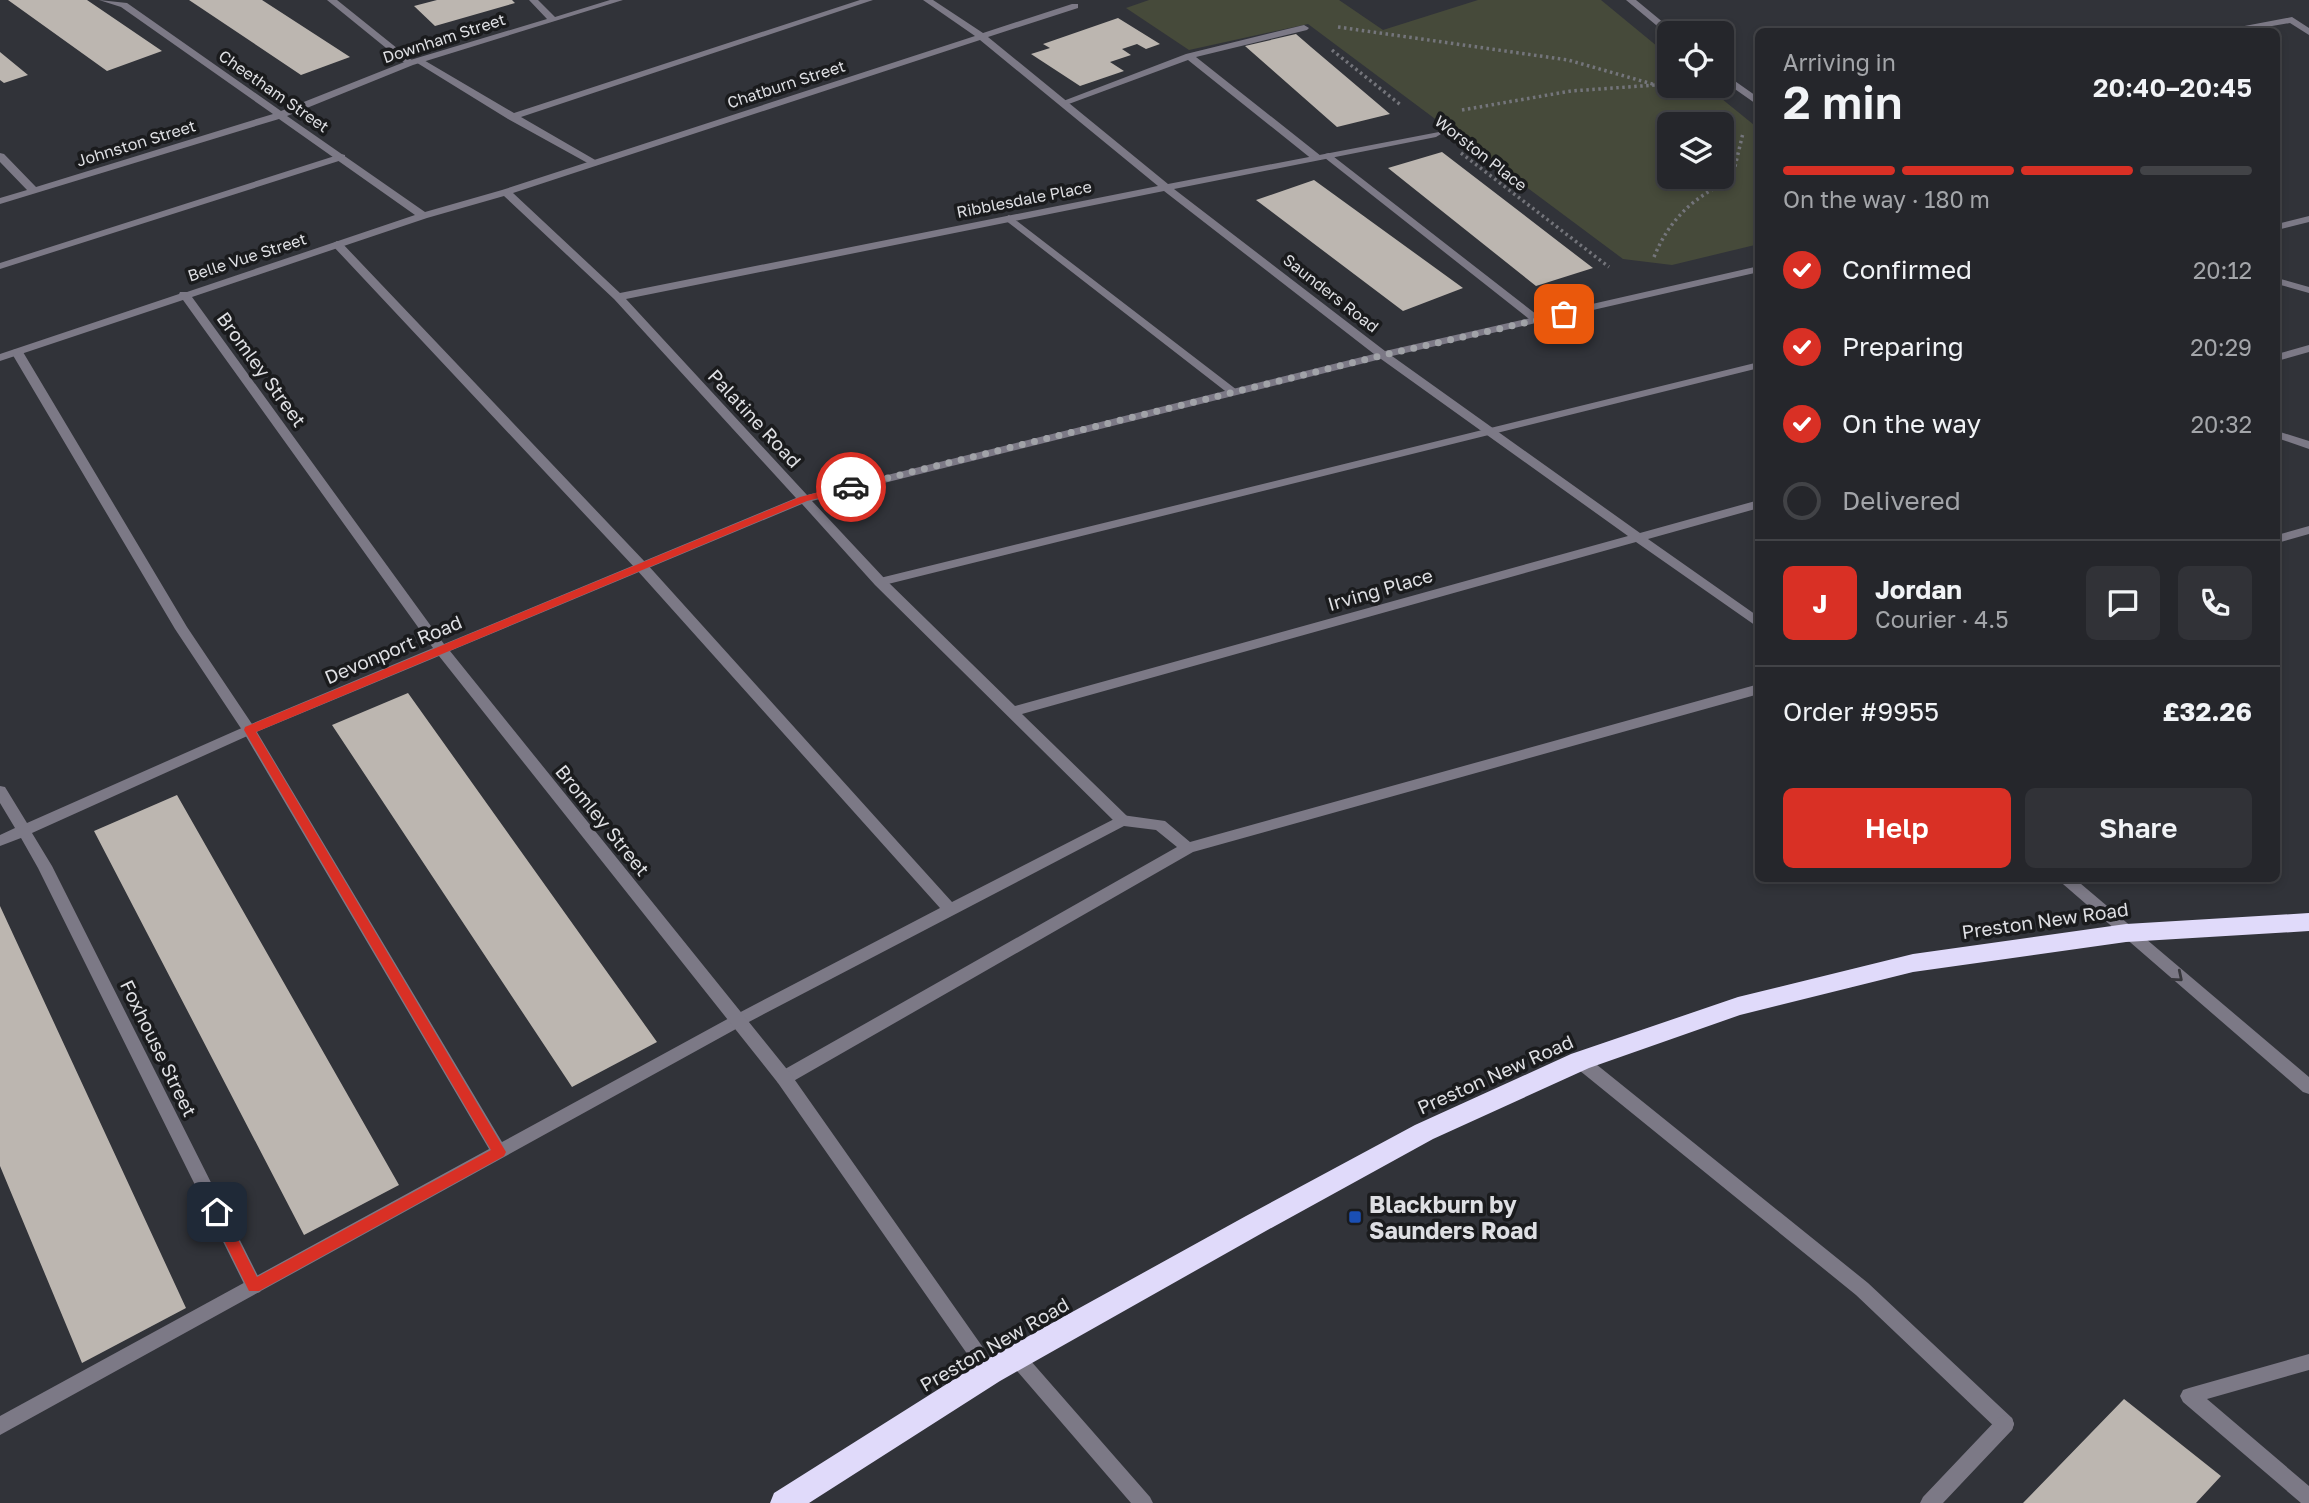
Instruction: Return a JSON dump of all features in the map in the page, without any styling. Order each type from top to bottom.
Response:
[{"type":"highway","name":"Preston New Road","points":[[784,1503],[1017,1357],[1424,1132],[1580,1061],[1738,1006],[1913,963],[2126,933],[2309,922]]},
{"type":"street","name":"Cheetham Street","points":[[103,0],[124,5],[423,216]]},
{"type":"street","points":[[332,0],[415,62],[593,163]]},
{"type":"street","points":[[533,0],[553,20]]},
{"type":"street","name":"Downham Street","points":[[281,114],[415,62],[619,0]]},
{"type":"street","points":[[511,117],[550,102],[869,0]]},
{"type":"street","name":"Saunders Road","points":[[927,0],[981,36],[1165,187],[1384,355],[1755,622]]},
{"type":"street","points":[[1630,0],[1657,22]]},
{"type":"street","name":"Chatburn Street","points":[[506,192],[1075,6]]},
{"type":"street","points":[[2242,28],[2292,20],[2309,32]]},
{"type":"street","points":[[1063,103],[1189,56],[1304,28]]},
{"type":"street","points":[[1189,56],[1537,320]]},
{"type":"street","points":[[1734,84],[1755,100]]},
{"type":"street","name":"Johnston Street","points":[[0,201],[281,114]]},
{"type":"street","name":"Ribblesdale Place","points":[[618,297],[1436,134]]},
{"type":"street","points":[[0,156],[34,191]]},
{"type":"street","points":[[0,266],[341,157]]},
{"type":"street","name":"Belle Vue Street","points":[[0,358],[184,294],[423,216],[506,192]]},
{"type":"street","name":"Palatine Road","points":[[506,192],[618,297],[880,582],[1122,820]]},
{"type":"street","points":[[1009,218],[1233,392]]},
{"type":"street","points":[[2280,226],[2309,219]]},
{"type":"street","points":[[337,244],[642,566],[950,909]]},
{"type":"street","name":"Devonport Road","points":[[0,841],[249,730],[804,499],[1384,355],[1755,270]]},
{"type":"street","points":[[2280,282],[2309,290]]},
{"type":"street","name":"Bromley Street","points":[[184,294],[441,649],[784,1078],[990,1372]]},
{"type":"street","points":[[2280,357],[2309,348]]},
{"type":"street","points":[[17,352],[182,629],[249,730],[499,1152]]},
{"type":"street","points":[[880,582],[1755,366]]},
{"type":"street","points":[[2280,435],[2309,445]]},
{"type":"street","name":"Irving Place","points":[[1012,712],[1755,504]]},
{"type":"street","points":[[2280,538],[2309,530]]},
{"type":"street","points":[[784,1078],[1188,848],[1755,690]]},
{"type":"street","name":"Foxhouse Street","points":[[0,791],[45,866],[254,1286]]},
{"type":"street","points":[[0,1426],[739,1020],[1122,820],[1160,825],[1188,848]]},
{"type":"street","points":[[2068,882],[2309,1087]]},
{"type":"street","points":[[1580,1061],[1862,1289],[2005,1424],[1930,1503]]},
{"type":"street","points":[[1017,1357],[1143,1503]]},
{"type":"street","points":[[2309,1362],[2189,1396],[2309,1498]]},
{"type":"path","points":[[1304,28],[1323,25],[1568,60],[1656,85]]},
{"type":"path","name":"Worston Place","points":[[1304,28],[1436,134],[1646,295]]},
{"type":"path","points":[[1417,119],[1571,91],[1656,85]]},
{"type":"path","points":[[1646,295],[1650,268],[1660,239],[1671,220],[1698,195],[1732,179],[1743,132],[1751,128]]},
{"type":"green space","points":[[1149,0],[1339,0],[1383,30],[1478,0],[1601,0],[1657,46],[1657,98],[1721,98],[1755,126],[1755,245],[1672,265],[1623,259],[1308,24],[1189,50],[1126,8]]},
{"type":"building","points":[[8,0],[87,0],[162,51],[107,71]]},
{"type":"building","points":[[189,0],[262,0],[350,57],[301,75]]},
{"type":"building","points":[[437,0],[512,0],[515,3],[435,26],[414,6]]},
{"type":"building","points":[[1118,18],[1160,44],[1146,49],[1137,44],[1122,49],[1131,55],[1110,62],[1124,71],[1080,86],[1031,54],[1050,48],[1043,44]]},
{"type":"building","points":[[1296,34],[1390,114],[1337,127],[1245,46]]},
{"type":"building","points":[[0,52],[28,75],[4,83],[0,80]]},
{"type":"building","points":[[1442,152],[1593,268],[1536,286],[1388,168]]},
{"type":"building","points":[[1314,180],[1463,288],[1403,311],[1256,200]]},
{"type":"building","points":[[408,693],[657,1042],[572,1087],[332,725]]},
{"type":"building","points":[[177,795],[399,1185],[304,1235],[94,831]]},
{"type":"building","points":[[0,906],[186,1308],[82,1363],[0,1166]]},
{"type":"building","points":[[2124,1399],[2221,1476],[2196,1503],[2023,1503]]},
{"type":"way so far","points":[[851,487],[1384,355],[1564,314]]},
{"type":"place","name":"Blackburn by Saunders Road","points":[[1355,1217]]},
{"type":"route","points":[[217,1212],[254,1286],[499,1152],[249,730],[804,499],[851,487]]}]
